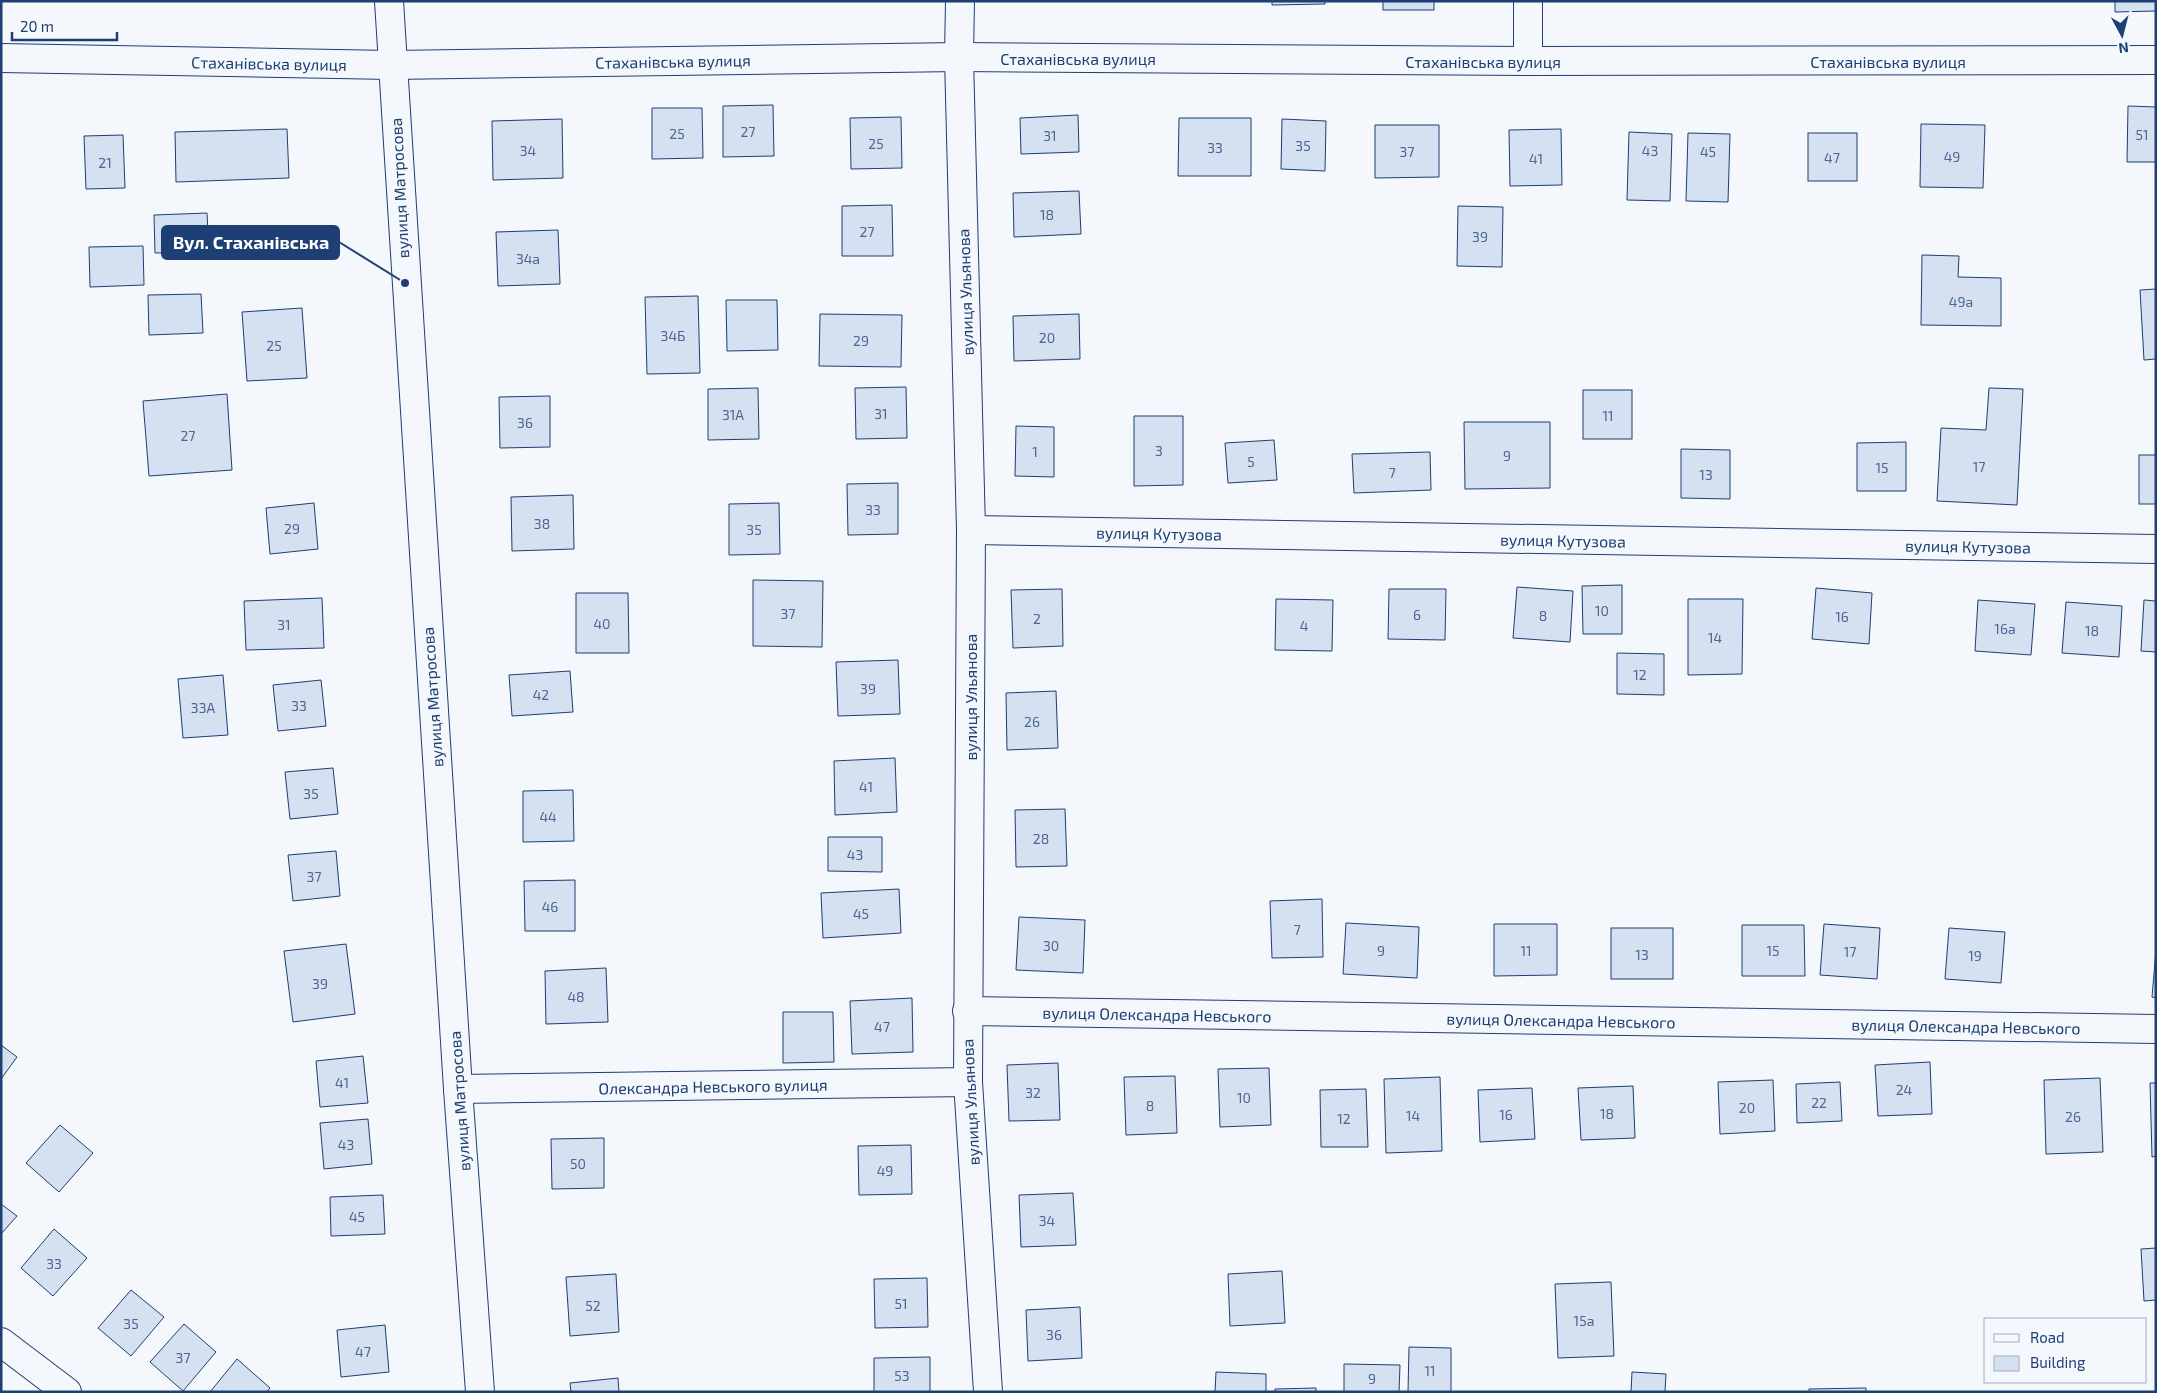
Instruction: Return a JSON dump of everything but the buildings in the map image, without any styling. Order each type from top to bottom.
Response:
[{"type":"street","name":"вулиця Матросова","points":[[388,1],[458,1089],[480,1392]]},
{"type":"street","name":"вулиця Ульянова","points":[[960,1],[959,57],[971,530],[968,1082],[988,1392]]},
{"type":"street","points":[[1528,1],[1528,62]]},
{"type":"street","name":"Стаханівська вулиця","points":[[1,58],[392,65],[959,57],[1528,62],[2156,60]]},
{"type":"street","name":"вулиця Кутузова","points":[[971,530],[2156,550]]},
{"type":"street","name":"вулиця Олександра Невського","points":[[967,1012],[2156,1029]]},
{"type":"street","name":"Олександра Невського вулиця","points":[[458,1089],[968,1082]]},
{"type":"street","points":[[1,1342],[67,1392]]},
{"type":"place","name":"Вул. Стаханівська","points":[[405,283]]}]
